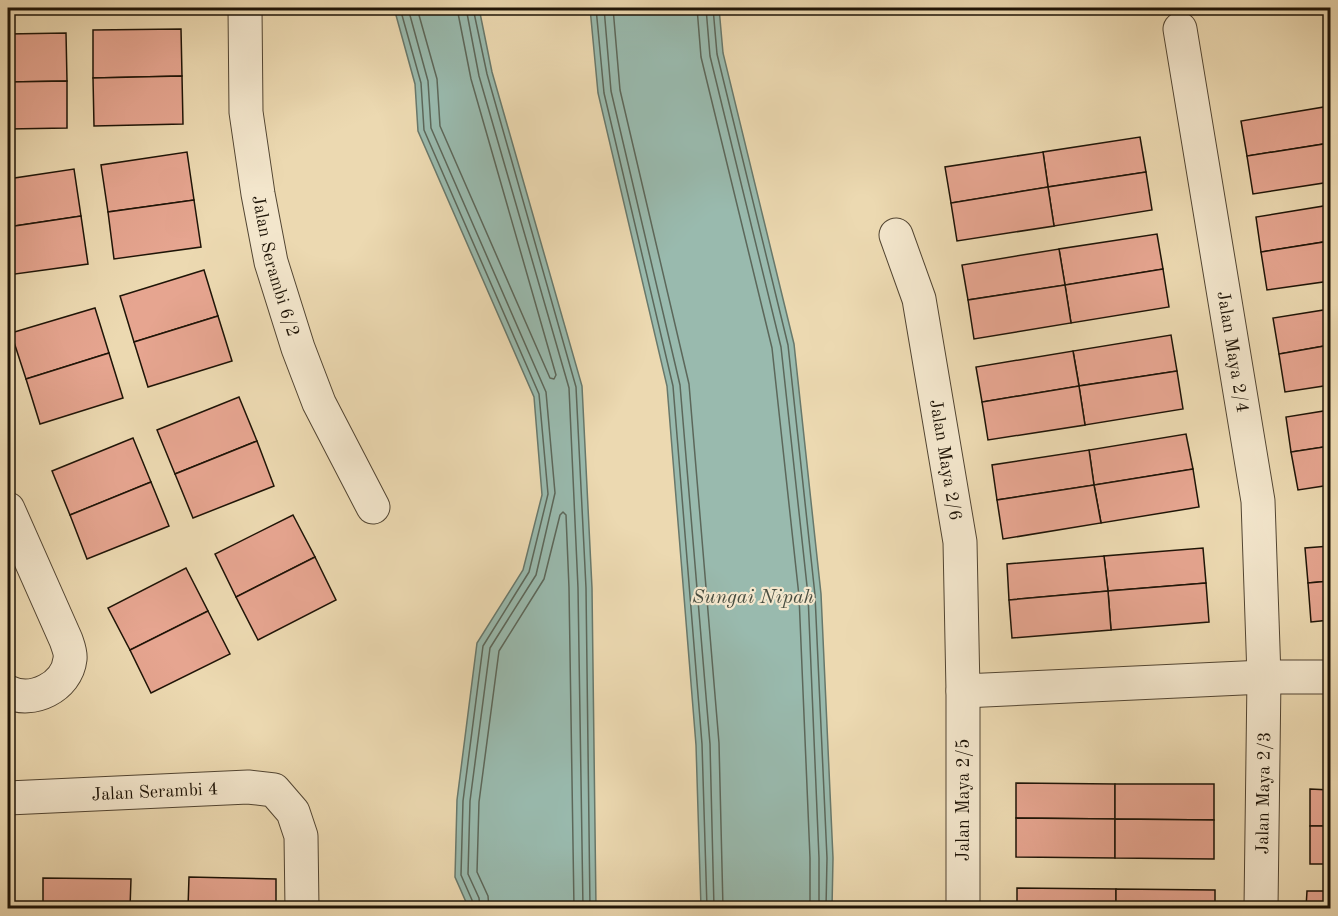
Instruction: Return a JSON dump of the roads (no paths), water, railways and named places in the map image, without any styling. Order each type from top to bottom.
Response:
[{"type":"street","name":"Jalan Serambi 6/2","points":[[245,8],[246,112],[271,262],[298,348],[319,403],[373,507]]},
{"type":"street","name":"Jalan Maya 2/4","points":[[1180,29],[1258,501],[1264,677]]},
{"type":"street","name":"Jalan Maya 2/6","points":[[896,235],[919,299],[960,542],[963,691]]},
{"type":"street","points":[[8,509],[66,640],[71,658],[65,673],[53,687],[33,696],[14,695],[8,692]]},
{"type":"street","points":[[963,691],[1264,677],[1330,677]]},
{"type":"street","name":"Jalan Maya 2/3","points":[[1261,909],[1264,677]]},
{"type":"street","name":"Jalan Maya 2/5","points":[[963,691],[963,909]]},
{"type":"street","name":"Jalan Serambi 4","points":[[8,798],[248,787],[274,790],[293,812],[301,836],[303,909]]},
{"type":"water","points":[[394,8],[479,8],[492,72],[582,386],[592,588],[596,908],[467,908],[455,877],[457,800],[477,643],[523,570],[542,495],[534,397],[418,131],[415,84]]},
{"type":"water","name":"Sungai Nipah","points":[[590,8],[719,8],[723,53],[794,344],[821,594],[833,858],[832,908],[701,908],[696,745],[667,386],[598,93]]}]
